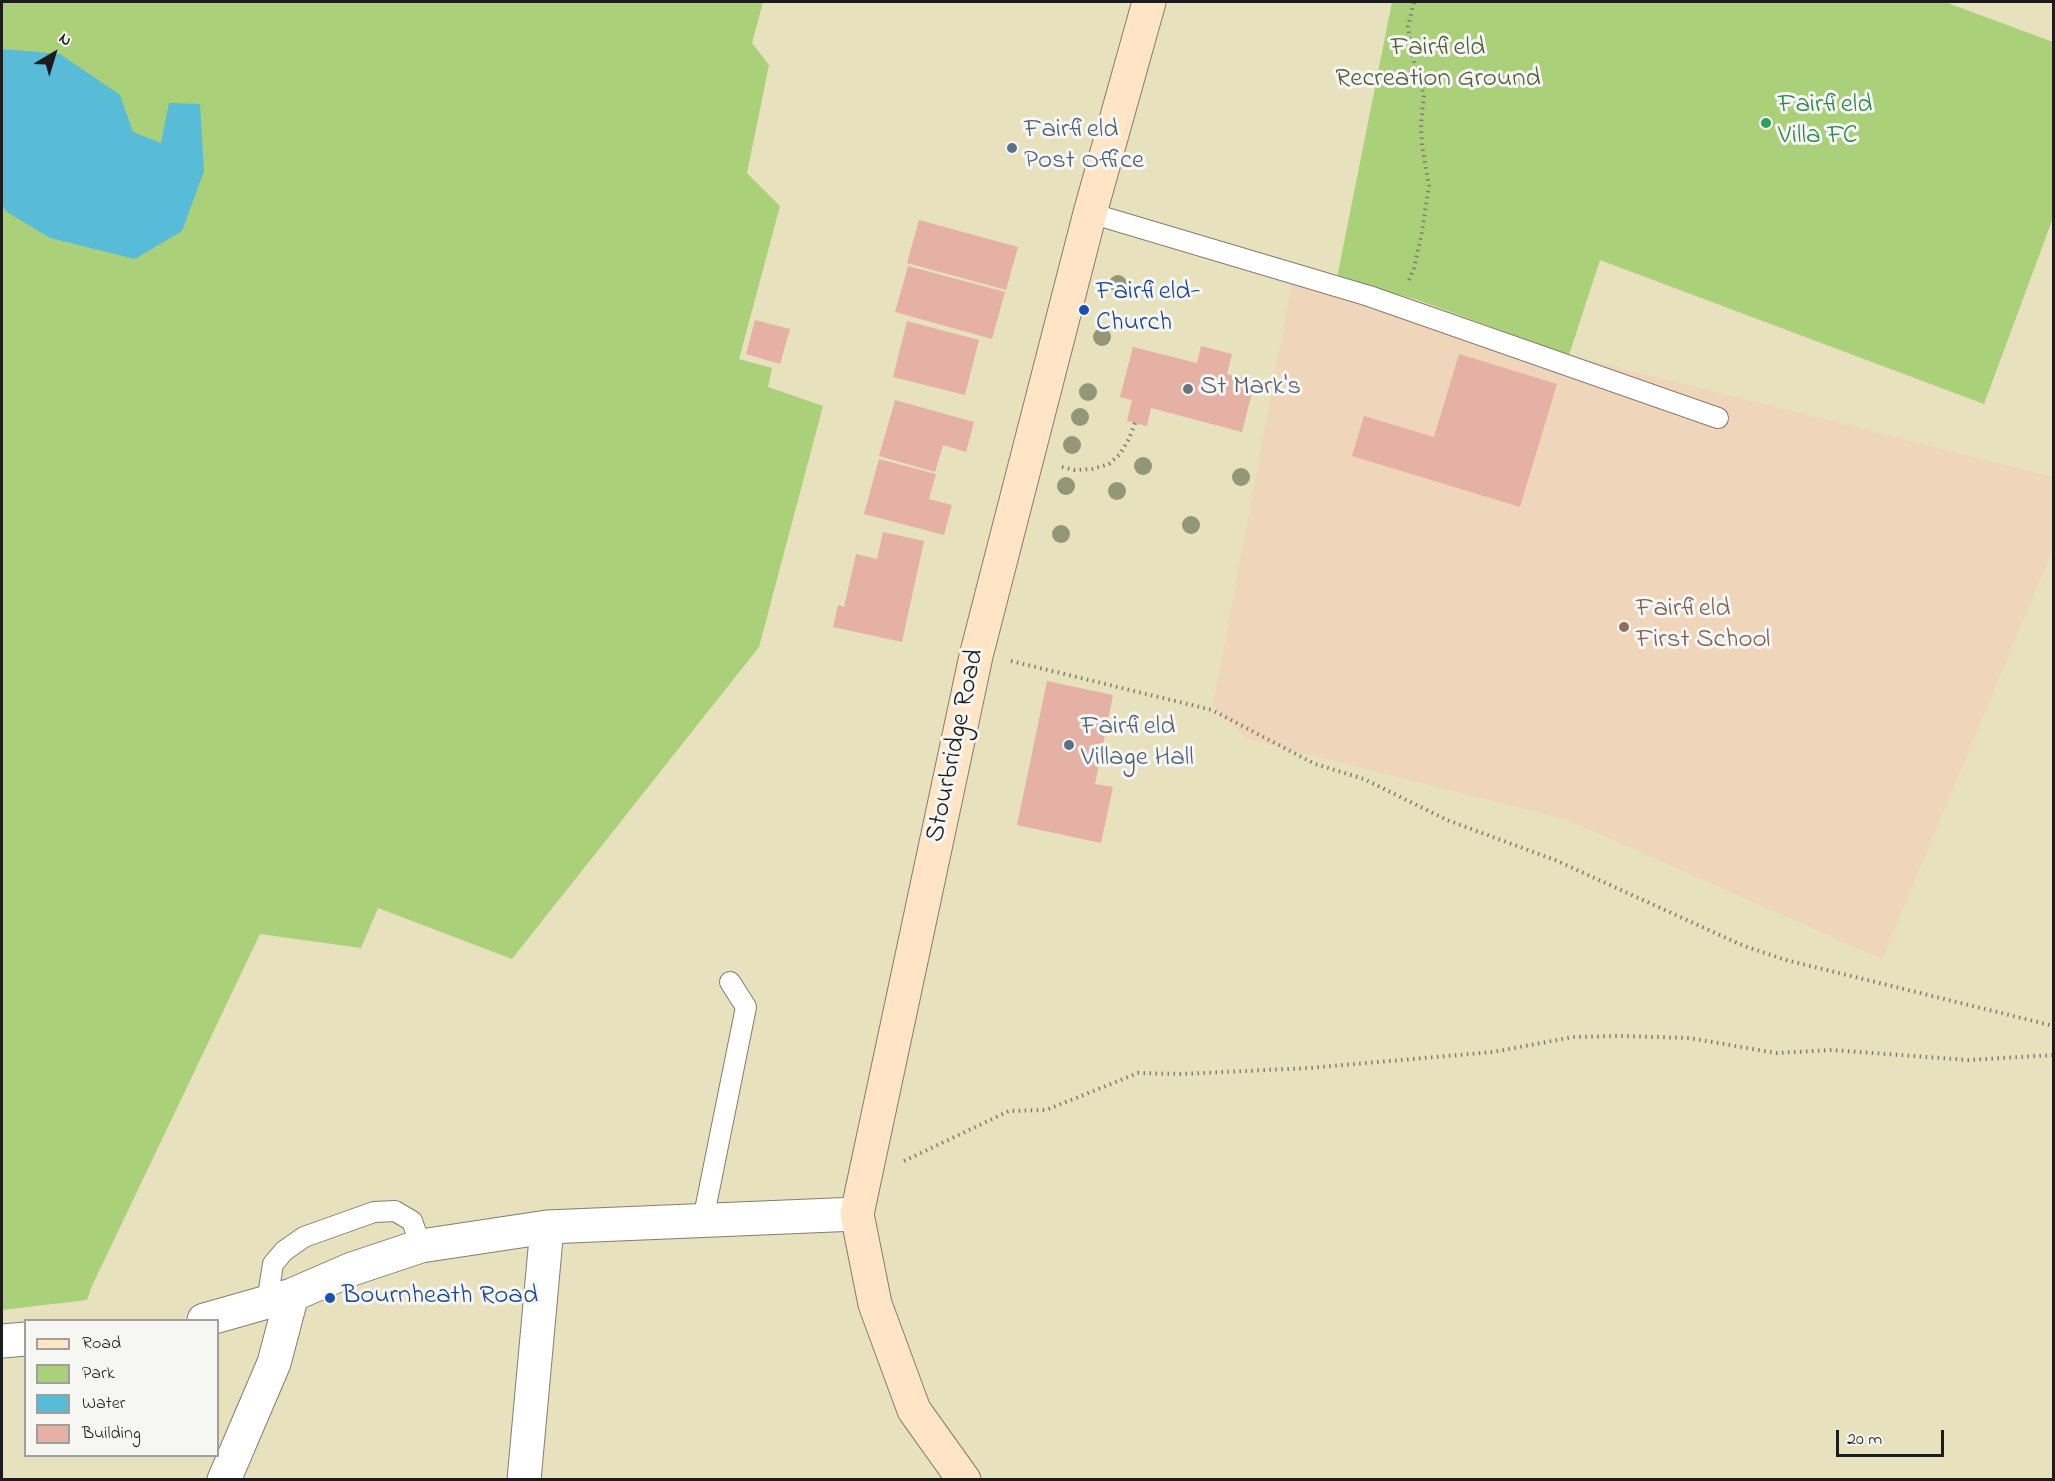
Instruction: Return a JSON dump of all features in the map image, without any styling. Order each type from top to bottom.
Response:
[{"type":"main road","name":"Stourbridge Road","points":[[964,1479],[915,1410],[875,1304],[857,1214],[962,713],[1090,213],[1149,2]]},
{"type":"street","points":[[207,1319],[279,1298],[352,1269],[421,1246],[547,1227],[857,1214]]},
{"type":"street","points":[[524,1479],[547,1227]]},
{"type":"street","points":[[224,1479],[274,1363],[279,1298]]},
{"type":"street","points":[[2,1341],[24,1339]]},
{"type":"lane","points":[[1090,213],[1370,296],[1718,418]]},
{"type":"lane","points":[[703,1221],[746,1006],[730,982]]},
{"type":"lane","points":[[279,1298],[273,1264],[284,1251],[304,1237],[374,1212],[395,1211],[412,1221],[421,1246]]},
{"type":"path","points":[[1407,286],[1414,268],[1430,186],[1421,135],[1424,95],[1416,73],[1408,27],[1414,2]]},
{"type":"path","points":[[1026,457],[1075,470],[1092,470],[1109,464],[1120,454],[1130,439],[1135,423]]},
{"type":"path","points":[[977,652],[1212,710],[1315,764],[1364,779],[1447,820],[1555,860],[1744,945],[1786,960],[2054,1026]]},
{"type":"path","points":[[864,1181],[1009,1111],[1046,1110],[1138,1073],[1181,1074],[1321,1067],[1493,1052],[1573,1037],[1689,1038],[1776,1053],[1832,1050],[1968,1060],[2054,1055]]},
{"type":"shaded area","name":"Fairfield First School","points":[[1337,278],[1415,299],[1569,355],[2053,477],[2053,549],[1882,959],[1568,820],[1247,739],[1213,706],[1292,283]]},
{"type":"green space","points":[[2,2],[763,2],[752,43],[769,65],[747,173],[780,206],[739,359],[772,368],[768,387],[823,406],[759,647],[512,959],[378,908],[361,948],[260,934],[87,1300],[2,1310]]},
{"type":"green space","name":"Fairfield Villa FC","points":[[1392,2],[1945,2],[2053,42],[2053,218],[1984,404],[1600,260],[1569,355],[1415,299],[1337,278]]},
{"type":"water","points":[[2,49],[60,54],[120,95],[133,132],[161,143],[169,103],[200,104],[204,171],[182,231],[135,259],[50,238],[7,212],[2,205]]},
{"type":"building","points":[[919,220],[1018,247],[1006,290],[907,263]]},
{"type":"building","points":[[908,266],[1005,292],[992,339],[895,312]]},
{"type":"building","points":[[755,320],[790,329],[780,364],[746,354]]},
{"type":"building","points":[[907,321],[979,340],[965,395],[893,377]]},
{"type":"building","name":"St Mark's","points":[[1201,346],[1232,354],[1227,374],[1255,381],[1242,432],[1151,408],[1147,426],[1127,421],[1132,400],[1120,397],[1133,347],[1197,363]]},
{"type":"building","points":[[1459,354],[1557,384],[1520,507],[1352,456],[1364,416],[1434,437]]},
{"type":"building","points":[[895,400],[974,422],[966,452],[943,445],[935,472],[879,456]]},
{"type":"building","points":[[879,459],[936,474],[929,499],[952,505],[944,535],[864,514]]},
{"type":"building","points":[[883,532],[924,541],[902,642],[833,627],[838,605],[844,607],[856,554],[877,559]]},
{"type":"building","name":"Fairfield Village Hall","points":[[1047,681],[1113,695],[1095,784],[1113,787],[1101,843],[1017,825]]},
{"type":"place","name":"Fairfield Villa FC","points":[[1766,123]]},
{"type":"place","name":"Fairfield Post Office","points":[[1012,148]]},
{"type":"place","name":"Fairfield- Church","points":[[1084,310]]},
{"type":"place","name":"St Mark's","points":[[1188,389]]},
{"type":"place","name":"Fairfield First School","points":[[1624,627]]},
{"type":"place","name":"Fairfield Village Hall","points":[[1069,745]]},
{"type":"place","name":"Bournheath Road","points":[[330,1298]]},
{"type":"park label","name":"Fairfield Recreation Ground","points":[[1438,66]]}]
